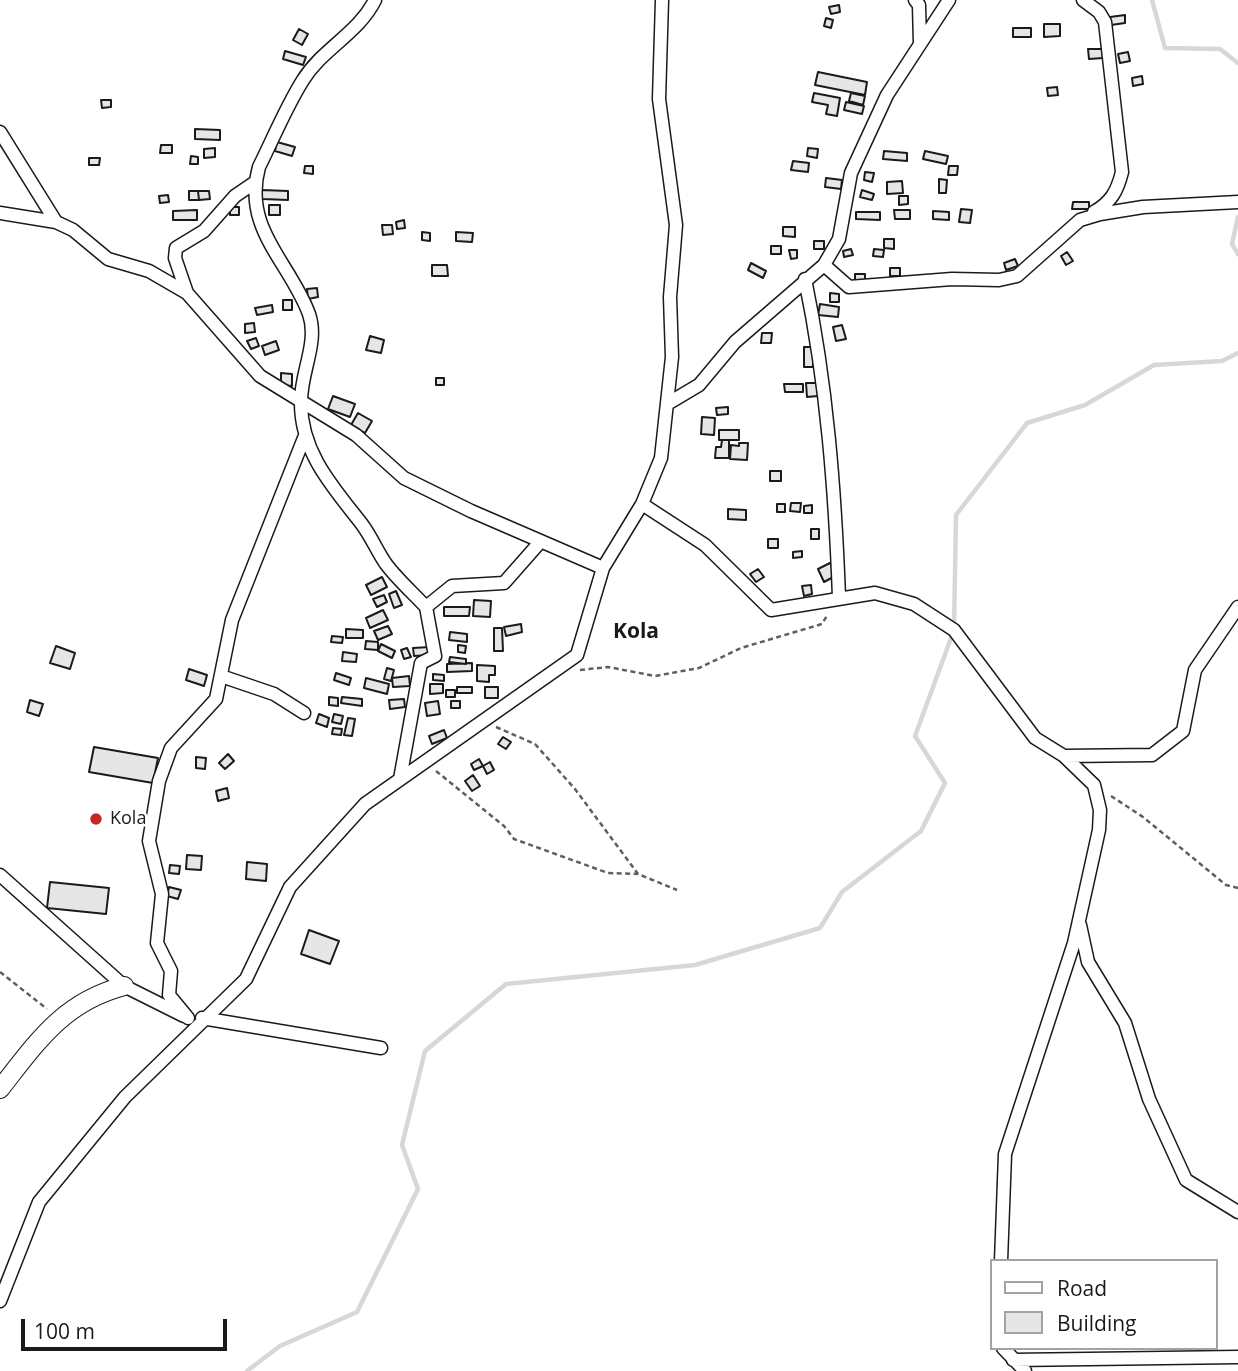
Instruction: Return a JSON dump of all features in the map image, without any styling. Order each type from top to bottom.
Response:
[{"type":"street","points":[[375,0],[354,31],[326,51],[303,80],[258,167],[254,183],[258,219],[276,258],[310,316],[312,341],[300,401],[304,438],[341,500],[362,524],[387,565],[426,607],[435,656],[421,663],[400,779]]},
{"type":"street","points":[[0,1301],[38,1202],[125,1097],[246,979],[290,887],[365,804],[577,655],[603,568],[642,504],[661,458],[667,404],[676,225],[659,99],[662,0]]},
{"type":"street","points":[[915,0],[919,5],[920,44]]},
{"type":"street","points":[[667,404],[699,385],[735,342],[824,265],[839,239],[851,173],[887,94],[949,0]]},
{"type":"street","points":[[824,265],[849,287],[952,279],[999,280],[1017,276],[1032,265],[1058,237],[1107,204],[1118,190],[1122,172],[1105,22],[1099,12],[1083,0]]},
{"type":"street","points":[[0,132],[30,176],[56,222]]},
{"type":"street","points":[[187,293],[175,258],[176,248],[204,231],[235,196],[254,183]]},
{"type":"street","points":[[1080,220],[1143,207],[1238,202]]},
{"type":"street","points":[[0,213],[56,222],[73,230],[108,259],[149,271],[187,293],[260,376],[356,435],[404,478],[603,568]]},
{"type":"street","points":[[805,279],[819,349],[834,466],[839,597]]},
{"type":"street","points":[[188,1018],[169,995],[171,971],[157,943],[162,894],[149,841],[159,781],[172,748],[216,699],[232,620],[304,438]]},
{"type":"street","points":[[642,504],[705,545],[771,610],[875,593],[914,604],[954,630],[1035,738],[1064,756],[1094,785],[1100,810],[1099,830],[1079,920],[1025,1101],[1005,1154],[1001,1259]]},
{"type":"street","points":[[426,607],[452,586],[504,583],[541,541]]},
{"type":"street","points":[[1064,756],[1152,755],[1183,730],[1195,670],[1238,607]]},
{"type":"street","points":[[221,676],[275,694],[304,713]]},
{"type":"street","points":[[0,875],[124,986],[188,1018],[381,1048]]},
{"type":"street","points":[[1079,920],[1088,961],[1125,1023],[1149,1100],[1186,1180],[1238,1212]]},
{"type":"street","points":[[0,1089],[59,1019],[95,994],[124,986]]},
{"type":"street","points":[[1005,1350],[1025,1371]]},
{"type":"street","points":[[1013,1360],[1238,1357]]},
{"type":"path","points":[[580,670],[608,667],[655,676],[699,668],[741,648],[822,624],[839,597]]},
{"type":"path","points":[[483,721],[535,744],[575,789],[638,874]]},
{"type":"path","points":[[425,762],[504,826],[514,839],[608,873],[638,874],[677,890]]},
{"type":"path","points":[[1094,785],[1143,817],[1226,885],[1238,888]]},
{"type":"path","points":[[0,972],[59,1019]]},
{"type":"building","points":[[839,5],[840,12],[831,14],[829,7]]},
{"type":"building","points":[[1125,15],[1125,23],[1111,25],[1110,17]]},
{"type":"building","points":[[826,18],[833,20],[831,28],[824,26]]},
{"type":"building","points":[[1044,24],[1060,24],[1060,36],[1044,37]]},
{"type":"building","points":[[1013,28],[1031,28],[1031,37],[1013,37]]},
{"type":"building","points":[[299,29],[308,34],[302,45],[293,40]]},
{"type":"building","points":[[1088,49],[1102,49],[1103,58],[1089,59]]},
{"type":"building","points":[[285,51],[306,57],[303,65],[283,59]]},
{"type":"building","points":[[1128,52],[1130,61],[1120,63],[1118,54]]},
{"type":"building","points":[[818,72],[867,82],[865,95],[815,85]]},
{"type":"building","points":[[1142,76],[1143,84],[1133,86],[1132,78]]},
{"type":"building","points":[[1057,87],[1058,95],[1048,96],[1047,88]]},
{"type":"building","points":[[814,93],[840,98],[837,116],[826,114],[828,105],[812,102]]},
{"type":"building","points":[[851,93],[865,96],[863,105],[849,101]]},
{"type":"building","points":[[101,100],[111,100],[111,107],[102,108]]},
{"type":"building","points":[[846,102],[864,106],[862,114],[844,110]]},
{"type":"building","points":[[195,129],[220,130],[220,140],[195,139]]},
{"type":"building","points":[[277,142],[295,147],[292,156],[275,151]]},
{"type":"building","points":[[161,145],[172,145],[172,153],[160,153]]},
{"type":"building","points":[[215,148],[215,157],[204,158],[204,149]]},
{"type":"building","points":[[808,148],[818,149],[817,158],[807,156]]},
{"type":"building","points":[[884,151],[907,153],[907,161],[883,159]]},
{"type":"building","points":[[925,151],[948,156],[946,164],[923,159]]},
{"type":"building","points":[[191,156],[198,157],[198,164],[190,164]]},
{"type":"building","points":[[89,158],[100,158],[99,165],[89,165]]},
{"type":"building","points":[[793,161],[809,163],[808,172],[791,170]]},
{"type":"building","points":[[305,166],[313,166],[313,174],[304,173]]},
{"type":"building","points":[[949,166],[958,166],[957,175],[948,175]]},
{"type":"building","points":[[865,172],[874,173],[872,182],[864,180]]},
{"type":"building","points":[[826,178],[842,180],[841,189],[825,187]]},
{"type":"building","points":[[939,179],[947,180],[946,193],[939,193]]},
{"type":"building","points":[[902,181],[903,193],[887,194],[887,182]]},
{"type":"building","points":[[262,190],[288,191],[288,200],[262,199]]},
{"type":"building","points":[[862,190],[874,194],[872,200],[860,197]]},
{"type":"building","points":[[189,191],[198,191],[199,200],[189,200]]},
{"type":"building","points":[[198,191],[209,191],[210,199],[199,200]]},
{"type":"building","points":[[168,195],[169,202],[160,203],[159,196]]},
{"type":"building","points":[[899,196],[908,196],[908,204],[899,205]]},
{"type":"building","points":[[1073,202],[1089,202],[1089,209],[1072,209]]},
{"type":"building","points":[[269,205],[280,205],[280,215],[269,215]]},
{"type":"building","points":[[230,207],[239,207],[239,215],[230,215]]},
{"type":"building","points":[[961,209],[972,210],[970,223],[959,222]]},
{"type":"building","points":[[197,210],[197,220],[173,220],[173,211]]},
{"type":"building","points":[[894,210],[910,210],[910,219],[895,219]]},
{"type":"building","points":[[933,211],[949,212],[949,220],[933,219]]},
{"type":"building","points":[[856,212],[880,212],[880,220],[856,219]]},
{"type":"building","points":[[404,220],[405,228],[397,229],[396,222]]},
{"type":"building","points":[[382,225],[392,225],[393,234],[383,235]]},
{"type":"building","points":[[783,227],[795,227],[795,237],[783,236]]},
{"type":"building","points":[[422,232],[430,233],[430,241],[422,240]]},
{"type":"building","points":[[456,232],[473,233],[472,242],[456,241]]},
{"type":"building","points":[[884,239],[894,239],[894,249],[884,248]]},
{"type":"building","points":[[814,241],[824,241],[824,249],[814,249]]},
{"type":"building","points":[[771,246],[781,246],[781,254],[771,254]]},
{"type":"building","points":[[851,249],[853,255],[844,257],[843,251]]},
{"type":"building","points":[[874,249],[884,250],[883,257],[873,256]]},
{"type":"building","points":[[789,250],[797,250],[797,258],[791,259]]},
{"type":"building","points":[[1067,252],[1073,261],[1066,265],[1061,256]]},
{"type":"building","points":[[1015,259],[1018,266],[1006,270],[1004,263]]},
{"type":"building","points":[[751,263],[766,271],[763,278],[748,270]]},
{"type":"building","points":[[432,265],[447,265],[448,276],[432,276]]},
{"type":"building","points":[[890,268],[900,268],[900,276],[890,276]]},
{"type":"building","points":[[855,274],[865,274],[865,282],[855,282]]},
{"type":"building","points":[[317,288],[318,297],[308,299],[307,289]]},
{"type":"building","points":[[830,293],[839,294],[839,302],[830,302]]},
{"type":"building","points":[[283,300],[292,300],[292,310],[283,310]]},
{"type":"building","points":[[820,304],[839,307],[838,317],[818,315]]},
{"type":"building","points":[[272,305],[273,312],[257,315],[255,308]]},
{"type":"building","points":[[254,323],[255,332],[245,333],[245,324]]},
{"type":"building","points":[[842,325],[846,339],[836,341],[833,327]]},
{"type":"building","points":[[762,333],[772,333],[771,343],[761,343]]},
{"type":"building","points":[[370,336],[384,340],[381,353],[366,350]]},
{"type":"building","points":[[256,338],[259,346],[251,349],[247,341]]},
{"type":"building","points":[[276,341],[279,350],[265,355],[262,346]]},
{"type":"building","points":[[804,347],[813,347],[813,367],[804,367]]},
{"type":"building","points":[[281,373],[292,374],[292,386],[281,385]]},
{"type":"building","points":[[436,378],[444,378],[444,385],[436,385]]},
{"type":"building","points":[[806,383],[817,383],[818,396],[807,397]]},
{"type":"building","points":[[784,384],[803,384],[803,392],[785,392]]},
{"type":"building","points":[[333,396],[355,404],[350,417],[328,409]]},
{"type":"building","points":[[728,407],[728,414],[717,415],[716,408]]},
{"type":"building","points":[[358,413],[372,421],[365,433],[351,425]]},
{"type":"building","points":[[702,417],[715,418],[714,435],[701,434]]},
{"type":"building","points":[[719,430],[739,430],[739,440],[719,440]]},
{"type":"building","points":[[722,440],[729,440],[729,458],[715,458],[716,447],[721,447]]},
{"type":"building","points":[[739,443],[748,443],[747,460],[730,459],[731,445],[739,446]]},
{"type":"building","points":[[770,471],[781,471],[781,481],[770,481]]},
{"type":"building","points":[[791,503],[801,503],[800,512],[790,511]]},
{"type":"building","points":[[777,504],[785,504],[785,512],[777,512]]},
{"type":"building","points":[[812,505],[812,513],[804,513],[804,506]]},
{"type":"building","points":[[728,509],[746,510],[746,520],[728,519]]},
{"type":"building","points":[[811,529],[819,529],[819,539],[811,539]]},
{"type":"building","points":[[768,539],[778,539],[778,548],[768,548]]},
{"type":"building","points":[[802,551],[802,557],[793,558],[793,552]]},
{"type":"building","points":[[830,563],[837,575],[824,582],[818,569]]},
{"type":"building","points":[[758,569],[764,577],[756,582],[750,574]]},
{"type":"building","points":[[382,577],[387,587],[371,595],[366,585]]},
{"type":"building","points":[[811,585],[812,594],[804,596],[802,586]]},
{"type":"building","points":[[396,591],[402,605],[394,608],[389,594]]},
{"type":"building","points":[[384,595],[387,602],[377,607],[373,599]]},
{"type":"building","points":[[474,600],[491,601],[490,617],[473,616]]},
{"type":"building","points":[[444,607],[470,607],[469,616],[444,616]]},
{"type":"building","points":[[383,610],[388,620],[370,628],[366,618]]},
{"type":"building","points":[[521,624],[522,632],[506,636],[504,627]]},
{"type":"building","points":[[388,626],[392,634],[378,640],[374,631]]},
{"type":"building","points":[[494,628],[502,628],[503,651],[494,651]]},
{"type":"building","points":[[346,629],[363,630],[363,638],[346,638]]},
{"type":"building","points":[[450,632],[467,634],[467,642],[449,640]]},
{"type":"building","points":[[332,636],[343,637],[342,643],[331,642]]},
{"type":"building","points":[[366,641],[378,642],[378,650],[365,649]]},
{"type":"building","points":[[381,644],[395,651],[392,658],[378,651]]},
{"type":"building","points":[[458,645],[466,646],[465,653],[458,652]]},
{"type":"building","points":[[56,646],[75,653],[70,669],[50,663]]},
{"type":"building","points":[[430,647],[430,655],[414,656],[413,648]]},
{"type":"building","points":[[407,648],[411,657],[404,659],[401,650]]},
{"type":"building","points":[[343,652],[357,654],[356,662],[342,661]]},
{"type":"building","points":[[450,657],[466,659],[466,664],[449,662]]},
{"type":"building","points":[[472,663],[472,671],[447,672],[447,664]]},
{"type":"building","points":[[477,665],[495,666],[495,675],[489,675],[489,682],[477,681]]},
{"type":"building","points":[[387,668],[394,670],[391,681],[384,679]]},
{"type":"building","points":[[189,669],[207,675],[204,686],[186,680]]},
{"type":"building","points":[[336,673],[351,678],[349,685],[334,680]]},
{"type":"building","points":[[433,674],[444,675],[444,681],[433,680]]},
{"type":"building","points":[[409,676],[410,686],[393,687],[392,678]]},
{"type":"building","points":[[366,678],[389,684],[387,694],[364,688]]},
{"type":"building","points":[[430,684],[443,684],[443,693],[430,694]]},
{"type":"building","points":[[457,687],[472,687],[472,693],[457,693]]},
{"type":"building","points":[[485,687],[498,687],[498,698],[485,698]]},
{"type":"building","points":[[446,690],[455,690],[455,697],[446,697]]},
{"type":"building","points":[[329,697],[338,698],[338,706],[329,705]]},
{"type":"building","points":[[342,697],[362,699],[362,706],[341,703]]},
{"type":"building","points":[[404,699],[405,707],[390,709],[389,700]]},
{"type":"building","points":[[30,700],[43,704],[39,716],[27,712]]},
{"type":"building","points":[[438,701],[440,714],[427,716],[425,703]]},
{"type":"building","points":[[451,701],[460,701],[460,708],[451,708]]},
{"type":"building","points":[[319,714],[329,718],[327,727],[316,723]]},
{"type":"building","points":[[334,714],[343,716],[341,724],[332,722]]},
{"type":"building","points":[[348,718],[355,719],[352,736],[344,735]]},
{"type":"building","points":[[333,728],[342,729],[341,735],[332,734]]},
{"type":"building","points":[[444,730],[447,738],[432,744],[429,736]]},
{"type":"building","points":[[503,737],[511,742],[506,749],[498,744]]},
{"type":"building","points":[[94,747],[158,758],[153,783],[89,772]]},
{"type":"building","points":[[228,754],[234,761],[225,769],[219,763]]},
{"type":"building","points":[[196,757],[206,758],[205,769],[196,768]]},
{"type":"building","points":[[479,759],[483,766],[474,770],[471,764]]},
{"type":"building","points":[[490,762],[494,770],[487,774],[483,766]]},
{"type":"building","points":[[473,775],[480,786],[472,791],[465,781]]},
{"type":"building","points":[[227,788],[229,798],[218,801],[216,791]]},
{"type":"building","points":[[187,855],[202,856],[201,870],[186,869]]},
{"type":"building","points":[[247,862],[267,864],[266,881],[246,879]]},
{"type":"building","points":[[170,865],[180,866],[179,874],[169,873]]},
{"type":"building","points":[[50,882],[109,888],[106,914],[47,908]]},
{"type":"building","points":[[169,887],[181,890],[178,899],[167,896]]},
{"type":"building","points":[[309,930],[339,941],[330,964],[301,954]]},
{"type":"waterway","points":[[1152,0],[1165,48],[1220,49],[1238,63]]},
{"type":"waterway","points":[[1238,217],[1232,244],[1238,254]]},
{"type":"waterway","points":[[247,1371],[280,1346],[357,1312],[418,1189],[402,1145],[425,1051],[506,984],[695,965],[820,928],[842,892],[921,831],[945,783],[915,736],[954,630],[956,515],[1027,423],[1085,405],[1154,365],[1222,361],[1238,353]]},
{"type":"place","name":"Kola","points":[[96,819]]},
{"type":"district","name":"Kola","points":[[636,632]]}]
